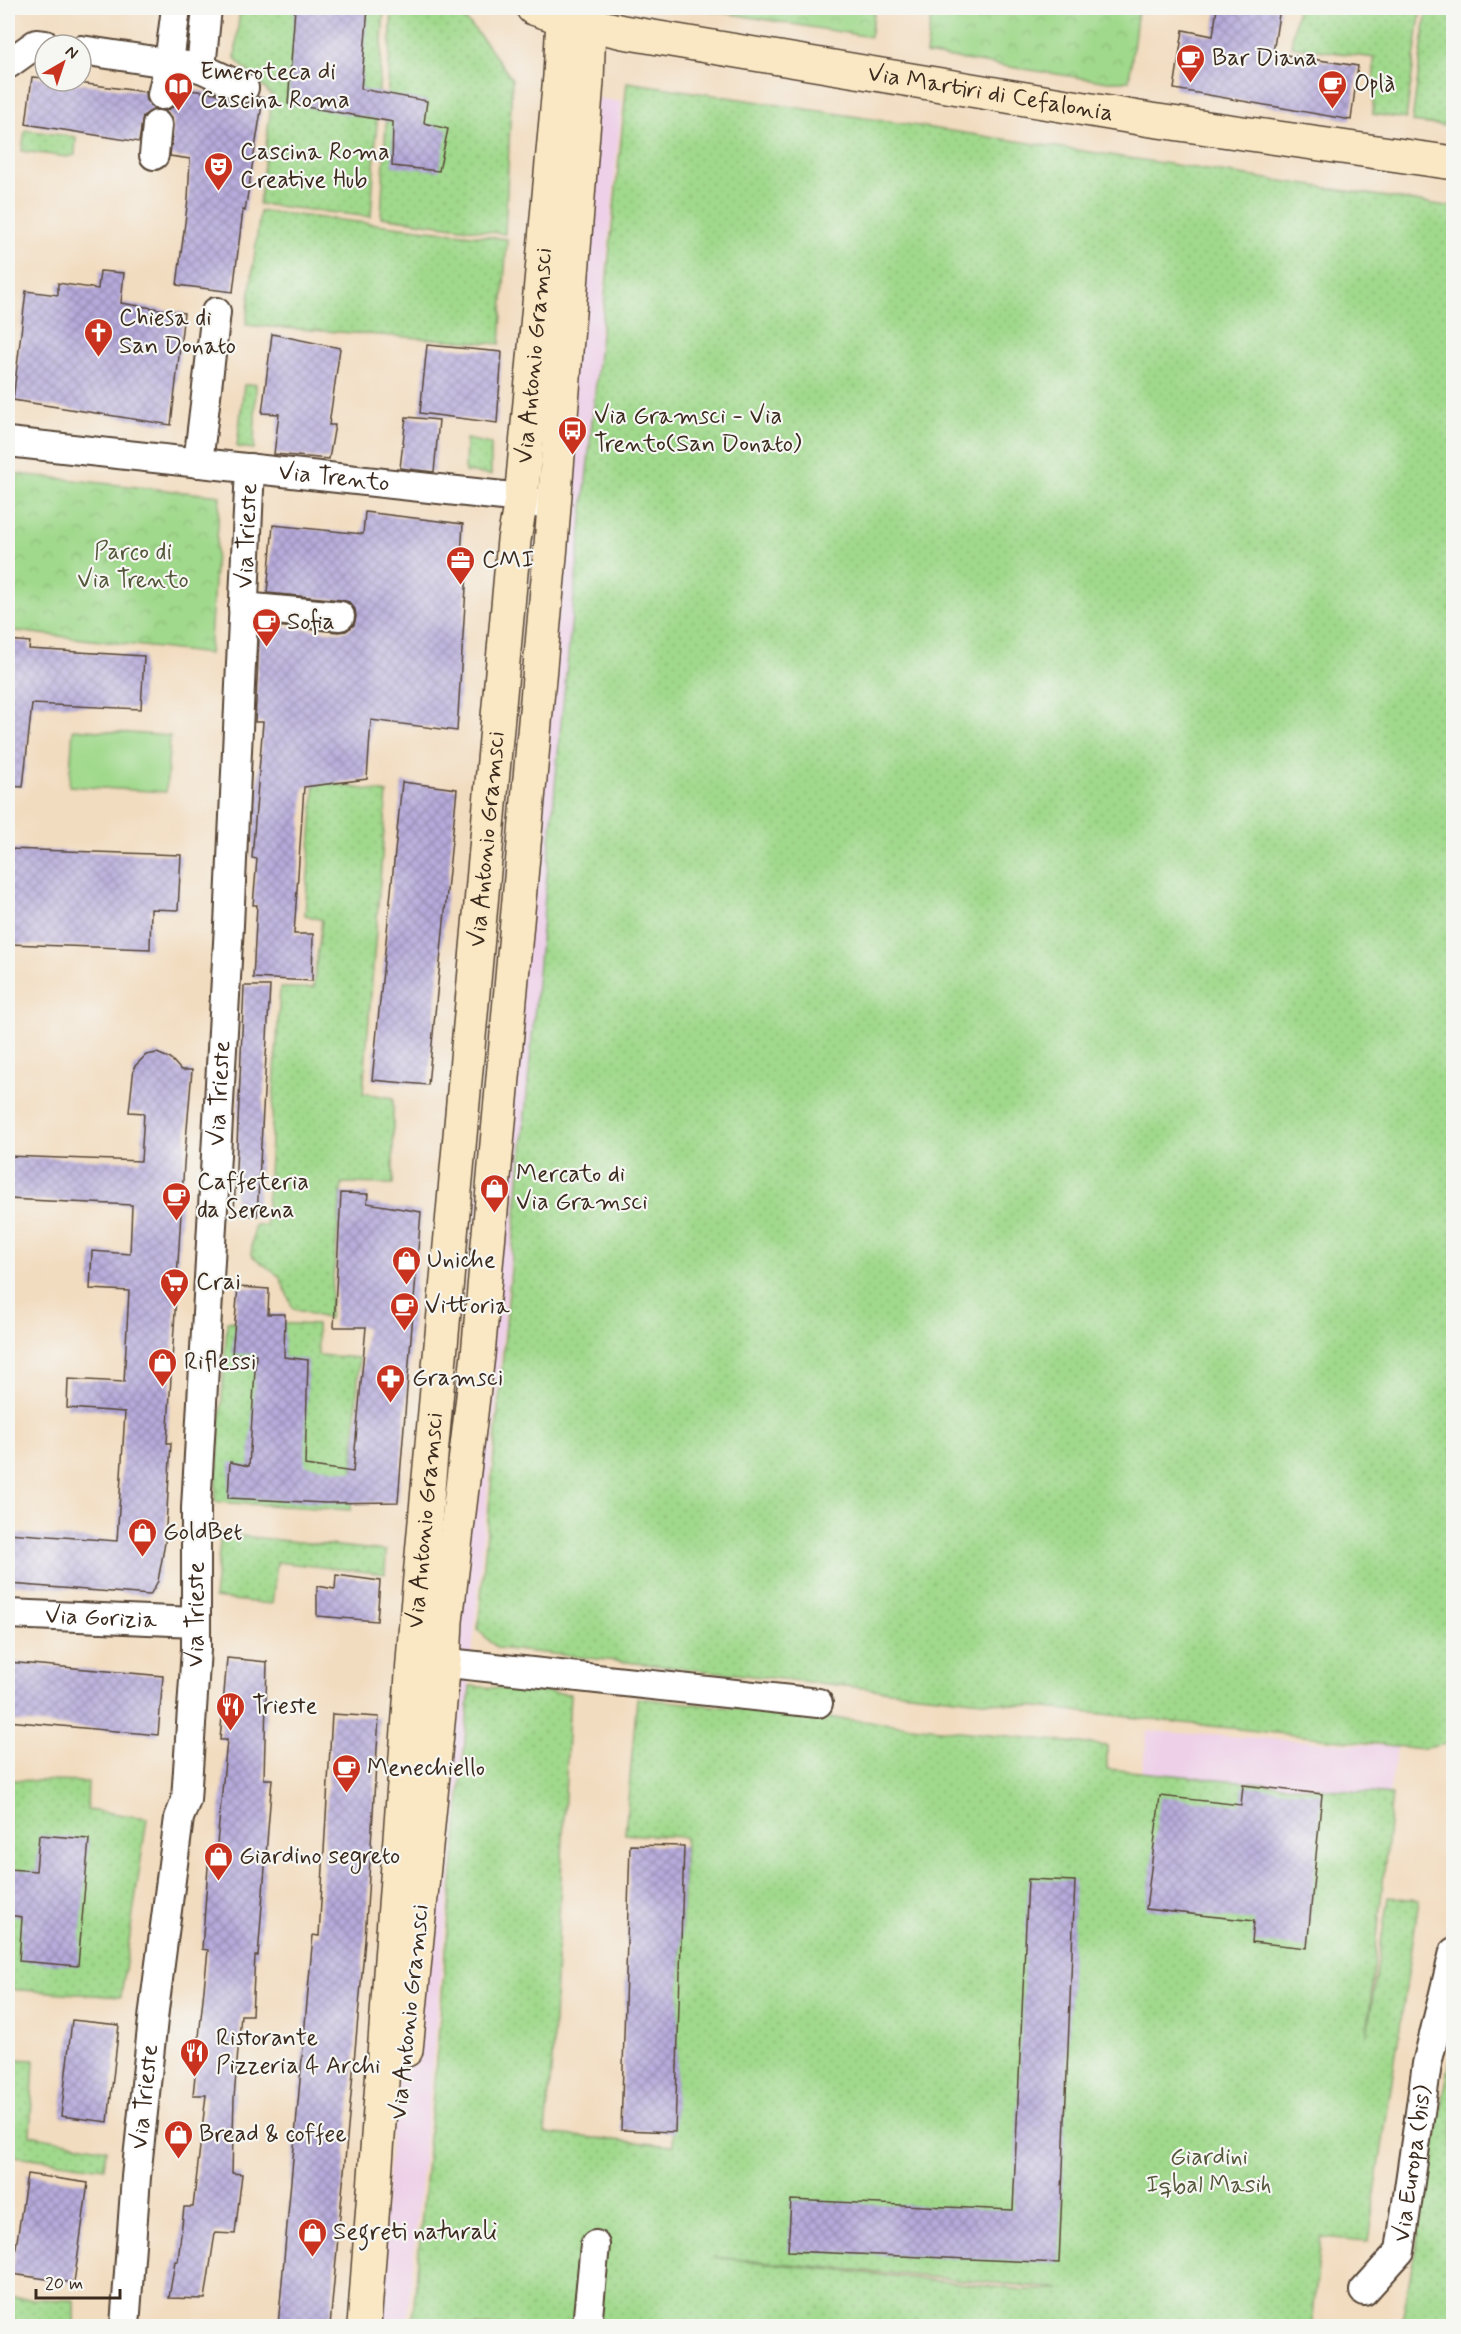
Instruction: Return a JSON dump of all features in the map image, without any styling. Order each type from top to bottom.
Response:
[{"type":"street","points":[[162,95],[169,63],[176,8]]},
{"type":"street","points":[[201,68],[207,8]]},
{"type":"street","name":"Via Martiri di Cefalonia","points":[[567,13],[622,32],[1151,120],[1454,163]]},
{"type":"street","name":"Via Antonio Gramsci","points":[[380,2326],[429,1660],[459,1148],[514,540],[521,500],[567,13]]},
{"type":"street","name":"Via Antonio Gramsci","points":[[364,2326],[429,1660],[446,1621],[478,1355],[553,506],[587,81],[567,13]]},
{"type":"street","points":[[8,44],[8,53]]},
{"type":"street","points":[[8,64],[33,46]]},
{"type":"street","points":[[93,52],[201,68],[244,88]]},
{"type":"street","points":[[154,156],[158,125]]},
{"type":"street","points":[[198,463],[216,312]]},
{"type":"street","name":"Via Trento","points":[[8,442],[503,496],[553,506]]},
{"type":"street","name":"Via Trieste","points":[[125,2326],[136,2177],[154,2010],[179,1818],[186,1800],[196,1649],[196,1508],[229,937],[250,468]]},
{"type":"street","points":[[243,607],[340,616]]},
{"type":"street","points":[[459,1148],[496,1153]]},
{"type":"street","name":"Via Gorizia","points":[[8,1614],[195,1622]]},
{"type":"street","points":[[429,1660],[818,1703]]},
{"type":"street","name":"Via Europa (bis)","points":[[1364,2291],[1400,2251],[1427,2064],[1454,1952]]},
{"type":"street","points":[[587,2326],[595,2245]]},
{"type":"shaded area","name":"Mercato di Via Gramsci","points":[[579,95],[622,102],[407,2326],[374,2326]]},
{"type":"shaded area","points":[[1147,1731],[1397,1747],[1347,2037],[1115,2012]]},
{"type":"green space","points":[[240,8],[384,8],[371,217],[259,204],[272,96],[235,59]]},
{"type":"green space","points":[[392,8],[420,8],[427,12],[432,8],[447,8],[456,12],[474,29],[512,79],[505,234],[381,217]]},
{"type":"green space","points":[[695,8],[875,8],[870,37]]},
{"type":"green space","points":[[979,8],[1138,8],[1129,81],[1102,81],[926,54],[932,11],[977,19]]},
{"type":"green space","points":[[1297,8],[1421,8],[1406,119],[1373,114],[1374,58],[1291,46]]},
{"type":"green space","points":[[1427,8],[1453,8],[1453,127],[1412,122]]},
{"type":"green space","points":[[627,82],[1453,207],[1453,1742],[1423,1749],[497,1648],[478,1630],[559,743]]},
{"type":"green space","points":[[25,130],[76,137],[75,155],[68,157],[22,151]]},
{"type":"green space","points":[[260,211],[507,239],[500,344],[246,325]]},
{"type":"green space","points":[[256,384],[254,449],[237,447],[244,385]]},
{"type":"green space","points":[[466,439],[491,444],[491,475],[465,472]]},
{"type":"green space","name":"Parco di Via Trento","points":[[8,473],[220,496],[209,654],[8,630]]},
{"type":"green space","points":[[73,729],[170,736],[166,792],[69,786]]},
{"type":"green space","points":[[315,781],[387,793],[363,1093],[393,1098],[393,1184],[342,1183],[329,1319],[293,1309],[280,1277],[251,1255],[254,1225],[266,1225],[280,988],[313,988],[322,920],[305,915]]},
{"type":"green space","points":[[227,1321],[317,1325],[318,1355],[359,1358],[351,1510],[215,1502]]},
{"type":"green space","points":[[221,1534],[386,1551],[385,1574],[277,1562],[272,1604],[214,1598]]},
{"type":"green space","name":"Giardini Iqbal Masih","points":[[470,1686],[570,1694],[552,2061],[545,2133],[673,2146],[685,1837],[625,1834],[637,1698],[1107,1746],[1107,1769],[1392,1795],[1367,2035],[1388,1897],[1419,1900],[1368,2241],[1321,2237],[1312,2326],[412,2326]],"holes":[[[713,2257],[1060,2289],[1024,2290]]]},
{"type":"green space","points":[[8,1780],[88,1782],[87,1810],[147,1818],[121,1997],[8,1989]]},
{"type":"green space","points":[[1453,2045],[1453,2326],[1401,2326]]},
{"type":"green space","points":[[8,2059],[34,2060],[30,2135],[106,2149],[104,2168],[8,2155]]},
{"type":"green space","points":[[8,2298],[74,2300],[74,2326],[8,2326]]},
{"type":"building","points":[[295,8],[368,8],[361,89],[427,101],[424,123],[448,129],[439,171],[392,166],[393,122],[288,104]]},
{"type":"building","points":[[1217,8],[1280,8],[1273,53],[1358,66],[1351,120],[1174,89],[1183,30],[1213,36]]},
{"type":"building","points":[[32,77],[33,93],[93,93],[93,85],[146,92],[147,101],[155,109],[143,116],[139,142],[26,124]]},
{"type":"building","points":[[180,89],[215,93],[245,104],[253,102],[257,97],[263,98],[245,211],[243,210],[233,292],[177,285],[188,199],[190,159],[170,156],[173,126],[172,118],[165,111],[175,106]]},
{"type":"building","name":"Chiesa di San Donato","points":[[100,271],[124,273],[121,303],[184,313],[171,425],[13,400],[26,291],[58,295],[58,283],[98,289]]},
{"type":"building","points":[[272,334],[340,348],[329,425],[335,425],[329,459],[274,454],[279,414],[262,413]]},
{"type":"building","points":[[427,345],[502,352],[497,423],[420,413]]},
{"type":"building","points":[[406,417],[439,420],[434,472],[400,468]]},
{"type":"building","points":[[365,512],[463,524],[460,572],[467,572],[457,731],[371,720],[367,779],[304,787],[294,934],[313,934],[312,981],[253,978],[257,905],[253,905],[257,859],[252,858],[263,722],[255,722],[259,638],[262,638],[264,625],[338,632],[346,631],[354,625],[356,617],[355,609],[349,602],[342,600],[267,593],[273,525],[363,534]]},
{"type":"building","points":[[8,640],[30,642],[29,649],[144,656],[141,709],[32,704],[23,787],[8,786]]},
{"type":"building","points":[[402,782],[457,789],[428,1085],[372,1080]]},
{"type":"building","points":[[8,849],[181,855],[178,910],[151,909],[150,949],[8,944]]},
{"type":"building","points":[[244,986],[270,986],[257,1216],[234,1214]]},
{"type":"building","points":[[157,1053],[171,1059],[181,1070],[192,1070],[167,1443],[171,1443],[165,1543],[158,1581],[150,1595],[10,1584],[8,1581],[8,1533],[117,1541],[125,1412],[67,1408],[68,1379],[124,1382],[129,1291],[90,1289],[92,1251],[130,1254],[132,1205],[8,1199],[8,1156],[141,1161],[144,1113],[129,1112],[134,1067],[146,1055]]},
{"type":"building","points":[[341,1193],[368,1194],[367,1203],[421,1212],[398,1502],[325,1503],[228,1498],[230,1462],[249,1466],[256,1354],[232,1354],[238,1287],[269,1289],[268,1314],[285,1314],[284,1357],[308,1360],[305,1465],[353,1472],[366,1327],[334,1327]]},
{"type":"building","points":[[336,1575],[380,1581],[377,1621],[317,1616],[317,1586],[335,1589]]},
{"type":"building","points":[[227,1658],[267,1662],[264,1779],[272,1779],[258,1956],[255,1956],[252,2015],[241,2015],[234,2098],[232,2173],[242,2174],[235,2234],[215,2233],[205,2299],[169,2298],[175,2261],[178,2261],[184,2207],[193,2207],[206,2095],[193,2095],[208,1950],[202,1949],[209,1853],[216,1854],[227,1740],[220,1740]]},
{"type":"building","points":[[8,1662],[163,1676],[158,1735],[8,1721]]},
{"type":"building","points":[[332,1714],[379,1717],[365,1940],[330,2326],[278,2326],[313,1935],[319,1936]]},
{"type":"building","points":[[1243,1785],[1322,1794],[1307,1948],[1252,1942],[1254,1921],[1146,1909],[1160,1796],[1241,1805]]},
{"type":"building","points":[[39,1835],[89,1839],[78,1966],[19,1961],[22,1917],[8,1915],[8,1869],[36,1871]]},
{"type":"building","points":[[630,1845],[684,1846],[675,2132],[621,2130]]},
{"type":"building","points":[[1028,1879],[1075,1881],[1059,2263],[788,2251],[791,2200],[1013,2210]]},
{"type":"building","points":[[72,2020],[119,2025],[108,2122],[61,2116]]},
{"type":"building","points":[[27,2174],[88,2183],[74,2283],[12,2274]]},
{"type":"place","name":"Bar Diana","points":[[1191,84]]},
{"type":"place","name":"Oplà","points":[[1333,110]]},
{"type":"place","name":"Emeroteca di Cascina Roma","points":[[179,112]]},
{"type":"place","name":"Cascina Roma Creative Hub","points":[[219,192]]},
{"type":"place","name":"Chiesa di San Donato","points":[[98,358]]},
{"type":"place","name":"Via Gramsci - Via Trento(San Donato)","points":[[573,456]]},
{"type":"place","name":"CMI","points":[[461,586]]},
{"type":"place","name":"Sofia","points":[[266,648]]},
{"type":"place","name":"Mercato di Via Gramsci","points":[[495,1214]]},
{"type":"place","name":"Caffeteria da Serena","points":[[176,1222]]},
{"type":"place","name":"Uniche","points":[[406,1286]]},
{"type":"place","name":"Crai","points":[[175,1308]]},
{"type":"place","name":"Vittoria","points":[[404,1332]]},
{"type":"place","name":"Riflessi","points":[[163,1388]]},
{"type":"place","name":"Gramsci","points":[[391,1404]]},
{"type":"place","name":"GoldBet","points":[[142,1558]]},
{"type":"place","name":"Trieste","points":[[231,1732]]},
{"type":"place","name":"Menechiello","points":[[346,1794]]},
{"type":"place","name":"Giardino segreto","points":[[218,1882]]},
{"type":"place","name":"Ristorante Pizzeria 4 Archi","points":[[195,2078]]},
{"type":"place","name":"Bread & coffee","points":[[178,2160]]},
{"type":"place","name":"Segreti naturali","points":[[312,2258]]}]
